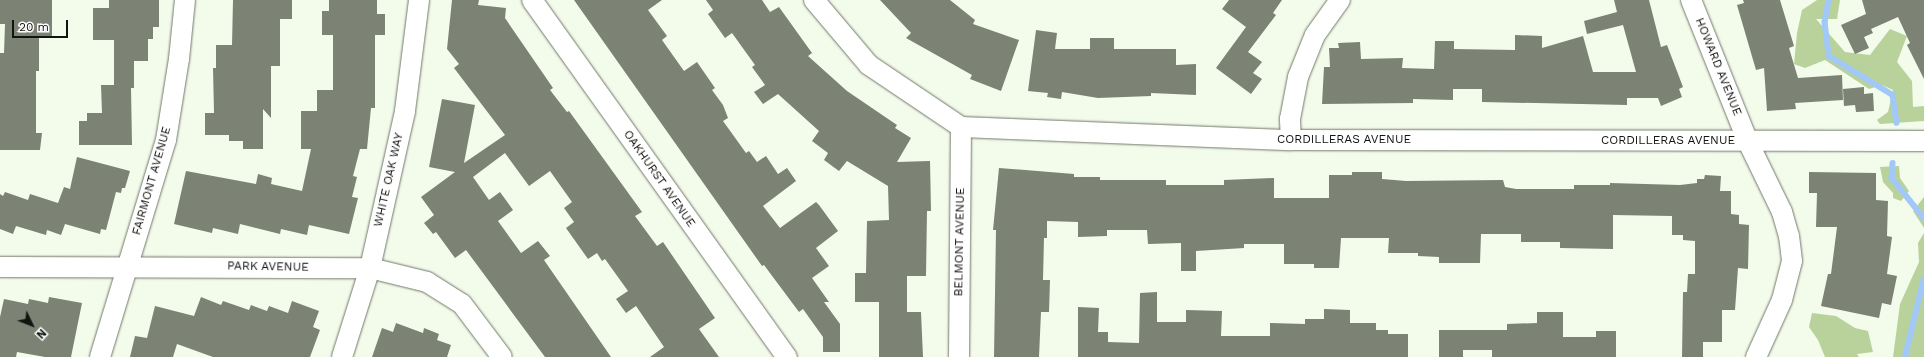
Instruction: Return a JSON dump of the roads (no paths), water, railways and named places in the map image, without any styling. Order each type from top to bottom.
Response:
[{"type":"street","name":"FAIRMONT AVENUE","points":[[100,357],[166,140],[179,59],[185,0]]},
{"type":"street","name":"WHITE OAK WAY","points":[[342,357],[370,268],[405,111],[419,0]]},
{"type":"street","name":"OAKHURST AVENUE","points":[[532,0],[787,357]]},
{"type":"street","points":[[814,0],[869,65],[961,127]]},
{"type":"street","points":[[1291,140],[1290,119],[1298,77],[1315,35],[1340,0]]},
{"type":"street","name":"HOWARD AVENUE","points":[[1691,0],[1748,142],[1782,212],[1789,236],[1792,261],[1782,300],[1756,357]]},
{"type":"street","name":"CORDILLERAS AVENUE","points":[[961,127],[1291,140],[1748,142],[1924,141]]},
{"type":"street","name":"BELMONT AVENUE","points":[[959,357],[961,127]]},
{"type":"street","name":"PARK AVENUE","points":[[0,267],[128,266],[370,268],[426,282],[462,304],[502,357]]},
{"type":"waterway","points":[[1829,0],[1825,22],[1829,56],[1893,95],[1897,123]]},
{"type":"waterway","points":[[1893,163],[1892,178],[1924,218]]},
{"type":"waterway","points":[[1905,357],[1924,278]]}]
